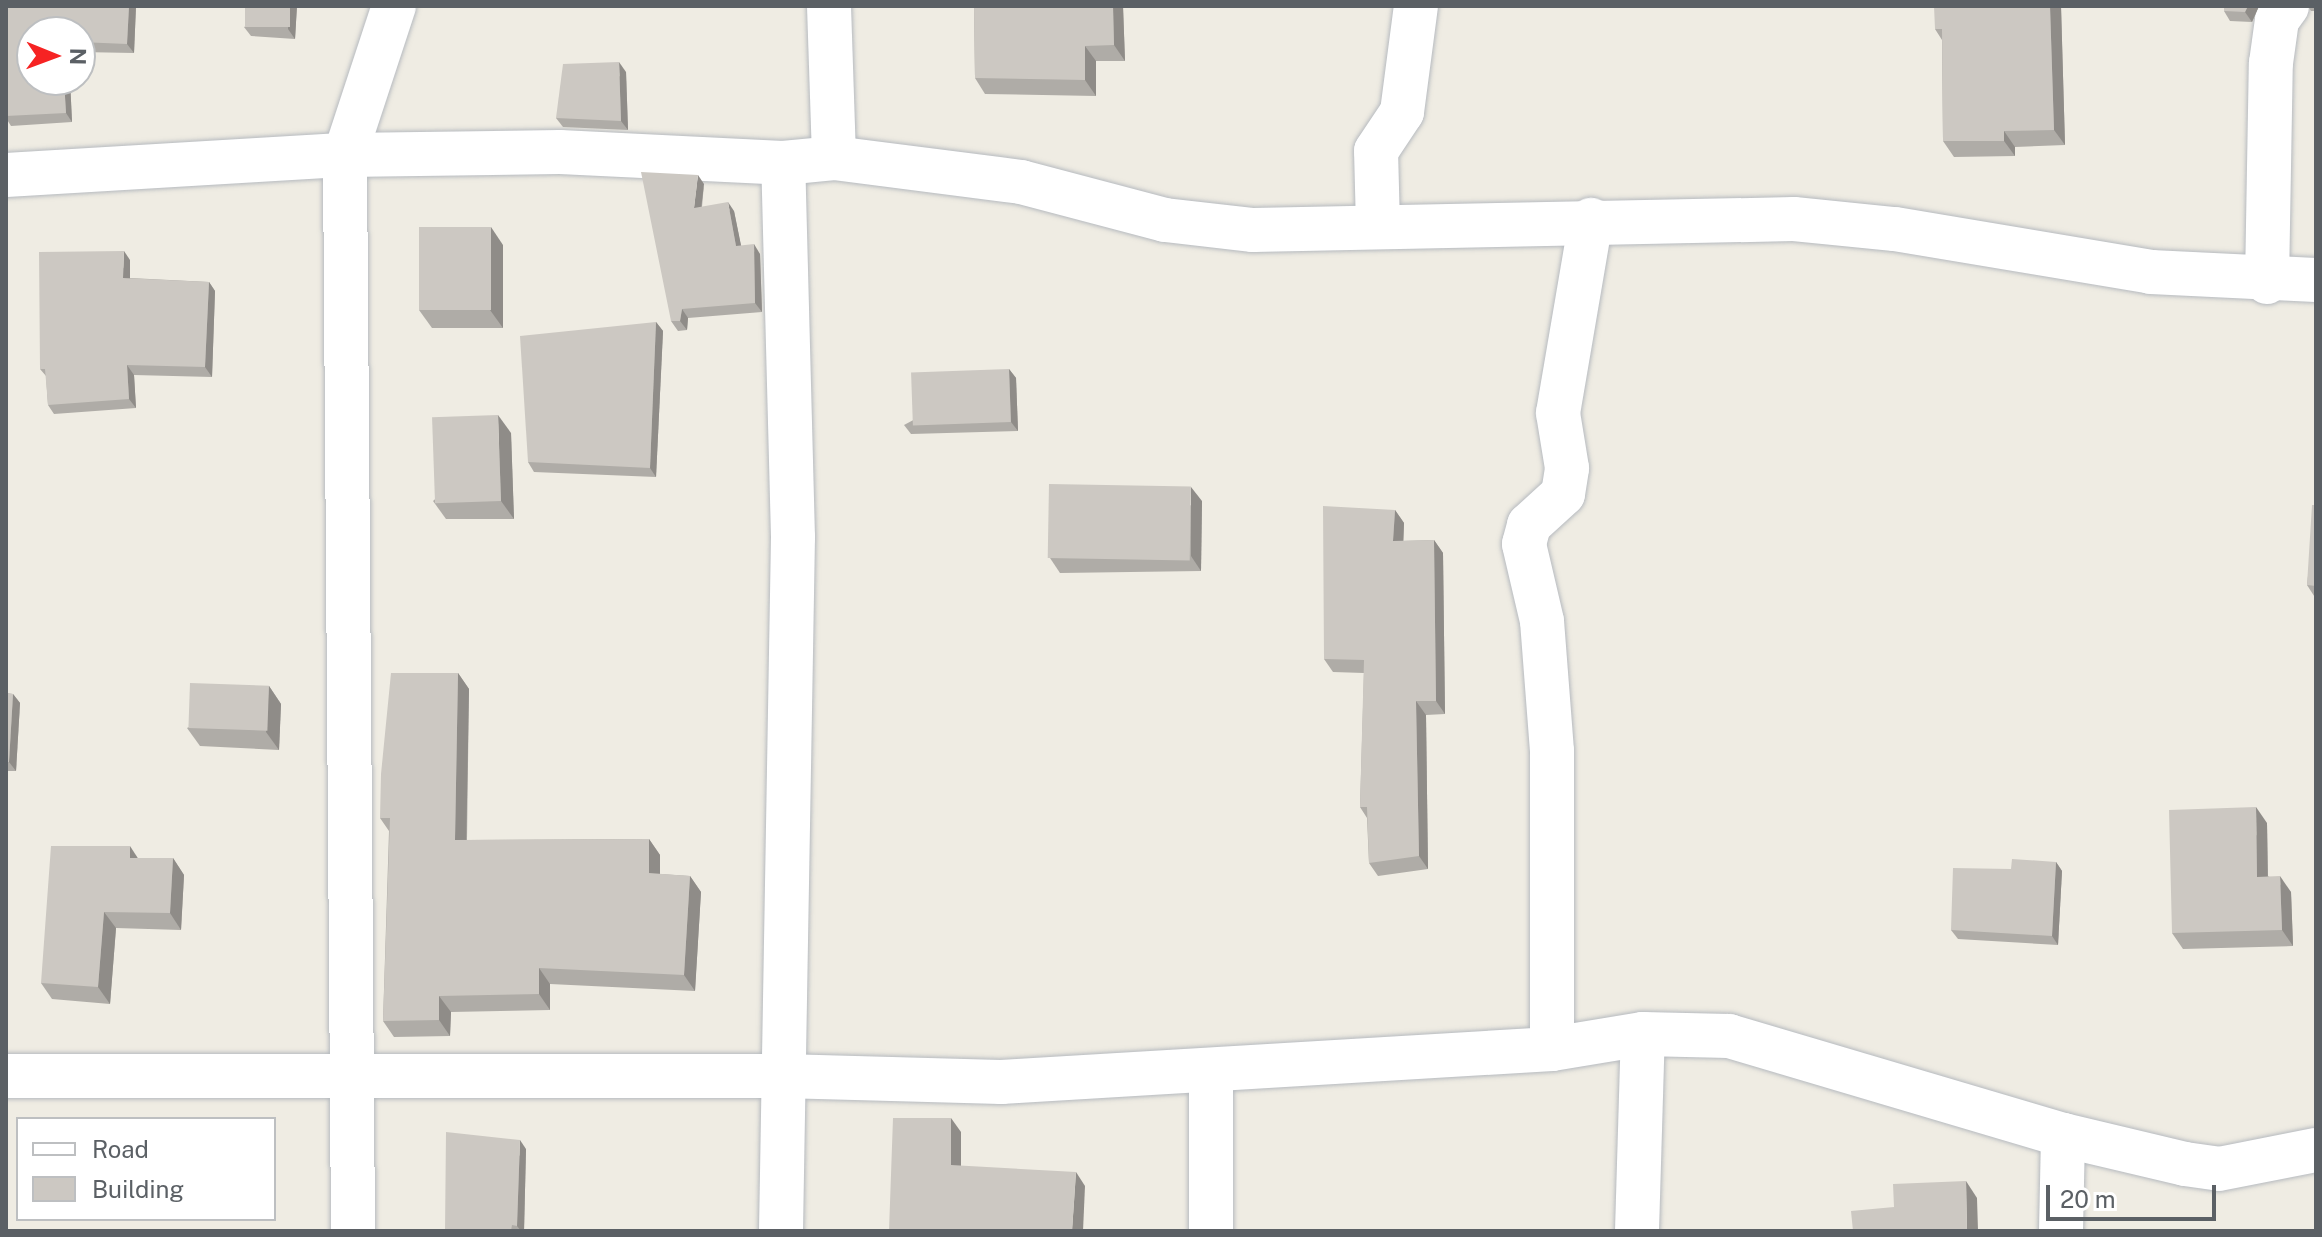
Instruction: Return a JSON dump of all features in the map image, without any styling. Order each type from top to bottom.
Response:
[{"type":"street","points":[[353,1231],[345,155],[394,6]]},
{"type":"street","points":[[829,6],[834,158]]},
{"type":"street","points":[[1378,226],[1376,151],[1402,112],[1416,6]]},
{"type":"street","points":[[2267,282],[2271,63],[2277,20],[2287,6]]},
{"type":"street","points":[[6,175],[345,155],[560,152],[783,163],[834,158],[1021,182],[1165,220],[1253,230],[1591,220],[1794,219],[1895,229],[2151,272],[2267,282],[2316,280]]},
{"type":"street","points":[[781,1231],[793,537],[783,163]]},
{"type":"street","points":[[1552,1049],[1552,751],[1542,621],[1524,544],[1529,525],[1563,494],[1567,468],[1558,413],[1591,220]]},
{"type":"street","points":[[6,1076],[782,1076],[1001,1082],[1552,1049],[1643,1034],[1729,1036],[2063,1135],[2219,1169],[2316,1150]]},
{"type":"street","points":[[1637,1231],[1643,1034]]},
{"type":"street","points":[[1211,1070],[1211,1231]]},
{"type":"street","points":[[2061,1231],[2063,1135]]},
{"type":"building","points":[[6,6],[129,6],[127,44],[96,43],[96,16],[16,16],[16,96],[65,96],[66,113],[6,116]]},
{"type":"building","points":[[245,6],[290,6],[290,27],[245,27]]},
{"type":"building","points":[[974,6],[1113,6],[1114,45],[1085,46],[1085,80],[975,78]]},
{"type":"building","points":[[1934,6],[2050,6],[2054,130],[2004,131],[2004,141],[1943,141],[1942,29],[1935,29]]},
{"type":"building","points":[[2224,6],[2248,6],[2245,12],[2224,11]]},
{"type":"building","points":[[619,62],[621,121],[556,118],[563,64]]},
{"type":"building","points":[[641,172],[698,175],[694,208],[728,202],[736,246],[754,244],[755,303],[682,309],[680,321],[671,321]]},
{"type":"building","points":[[419,227],[491,227],[491,310],[419,310]]},
{"type":"building","points":[[124,251],[123,278],[209,282],[205,367],[127,365],[129,399],[48,405],[45,369],[40,369],[39,252]]},
{"type":"building","points":[[656,322],[650,468],[528,462],[520,336]]},
{"type":"building","points":[[1009,369],[1011,422],[913,425],[911,372]]},
{"type":"building","points":[[498,415],[501,501],[435,503],[432,417]]},
{"type":"building","points":[[1049,484],[1191,486],[1190,560],[1048,558]]},
{"type":"building","points":[[2312,505],[2316,505],[2316,586],[2307,585]]},
{"type":"building","points":[[1323,506],[1395,510],[1393,541],[1434,540],[1436,701],[1416,701],[1419,856],[1369,863],[1367,807],[1360,807],[1364,660],[1324,659]]},
{"type":"building","points":[[391,673],[458,673],[455,840],[649,839],[649,873],[690,876],[684,975],[539,968],[539,994],[439,996],[439,1020],[383,1021],[390,818],[380,818],[381,774]]},
{"type":"building","points":[[190,683],[269,686],[267,731],[188,728]]},
{"type":"building","points":[[6,693],[13,694],[9,762],[6,762]]},
{"type":"building","points":[[2256,807],[2257,877],[2280,876],[2282,930],[2172,933],[2169,810]]},
{"type":"building","points":[[51,846],[130,846],[130,858],[173,858],[170,913],[104,912],[98,987],[41,983]]},
{"type":"building","points":[[2012,859],[2056,862],[2052,936],[1951,930],[1953,868],[2011,869]]},
{"type":"building","points":[[893,1118],[951,1118],[951,1165],[1076,1172],[1072,1231],[889,1231]]},
{"type":"building","points":[[446,1132],[520,1140],[517,1226],[512,1225],[511,1231],[445,1231]]},
{"type":"building","points":[[1966,1181],[1967,1231],[1853,1231],[1851,1211],[1894,1207],[1893,1184]]}]
